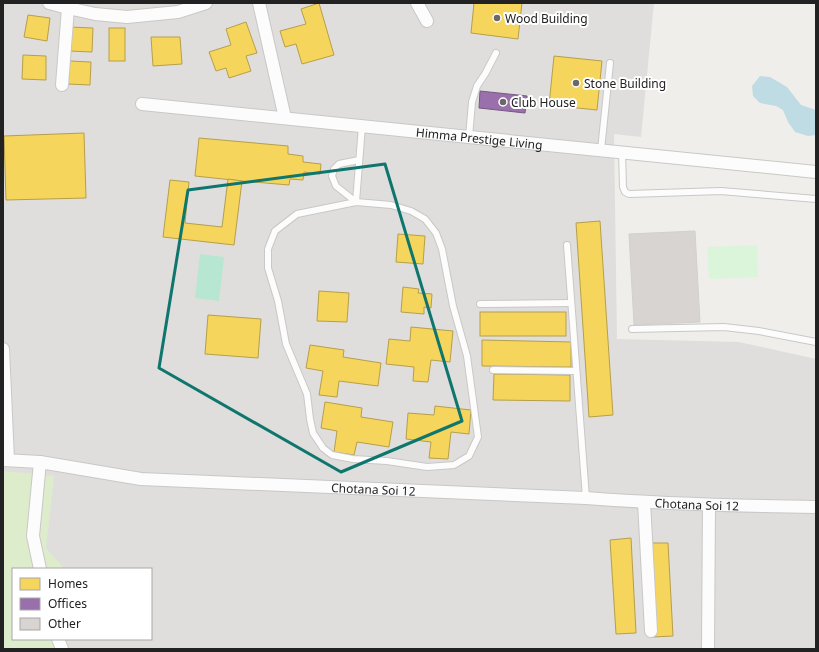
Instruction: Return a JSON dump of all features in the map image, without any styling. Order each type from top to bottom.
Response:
[{"type":"street","points":[[49,3],[95,14],[127,17],[178,12],[206,3]]},
{"type":"street","points":[[259,3],[285,118]]},
{"type":"street","points":[[417,3],[427,21]]},
{"type":"street","points":[[62,85],[68,8]]},
{"type":"street","name":"Himma Prestige Living","points":[[142,104],[816,172]]},
{"type":"street","points":[[3,349],[6,460]]},
{"type":"street","name":"Chotana Soi 12","points":[[6,460],[40,462],[141,479],[586,498],[709,505],[816,507]]},
{"type":"street","points":[[40,462],[33,536],[40,568]]},
{"type":"street","points":[[644,502],[651,631]]},
{"type":"street","points":[[708,649],[709,505]]},
{"type":"lane","points":[[469,137],[472,102],[477,86],[496,53]]},
{"type":"lane","points":[[601,150],[610,62]]},
{"type":"lane","points":[[356,202],[362,126]]},
{"type":"lane","points":[[622,152],[623,187],[625,192],[629,194],[722,192],[816,199]]},
{"type":"lane","points":[[356,202],[297,214],[275,231],[268,249],[268,268],[278,301],[286,344],[307,394],[313,433],[323,448],[332,455],[353,459],[387,461],[427,467],[454,465],[469,456],[478,437],[467,356],[453,306],[442,249],[436,233],[425,219],[411,211],[391,205],[356,202],[336,186],[332,176],[334,170],[339,164],[359,160]]},
{"type":"lane","points":[[567,245],[586,498]]},
{"type":"lane","points":[[480,304],[571,303]]},
{"type":"lane","points":[[632,329],[724,327],[760,330],[816,342]]},
{"type":"lane","points":[[493,370],[576,371]]},
{"type":"highlighted area","points":[[385,164],[462,421],[341,472],[159,368],[188,190]]},
{"type":"shaded area","points":[[3,3],[654,3],[641,137],[614,134],[617,339],[739,342],[816,359],[816,649],[3,649]]},
{"type":"green space","points":[[757,245],[758,277],[709,279],[707,247]]},
{"type":"green space","points":[[200,254],[224,257],[219,301],[195,298]]},
{"type":"green space","points":[[3,471],[54,476],[46,548],[64,568],[12,568],[12,640],[63,640],[67,649],[3,649]]},
{"type":"water","points":[[760,76],[770,77],[787,87],[801,105],[816,110],[816,135],[808,136],[795,132],[788,122],[783,110],[776,106],[760,103],[753,96],[752,86]]},
{"type":"building: Homes","points":[[319,3],[334,55],[302,64],[296,44],[285,47],[280,31],[306,24],[301,9]]},
{"type":"building: Homes","name":"Wood Building","points":[[474,3],[522,3],[518,39],[471,33]]},
{"type":"building: Homes","points":[[28,15],[50,18],[47,41],[24,37]]},
{"type":"building: Homes","points":[[246,22],[257,53],[246,56],[251,71],[229,78],[226,68],[216,71],[209,52],[231,45],[226,29]]},
{"type":"building: Homes","points":[[70,27],[93,28],[92,52],[69,51]]},
{"type":"building: Homes","points":[[109,28],[125,28],[125,61],[109,61]]},
{"type":"building: Homes","points":[[151,37],[180,37],[182,64],[153,66]]},
{"type":"building: Homes","points":[[23,55],[46,56],[46,80],[22,79]]},
{"type":"building: Homes","name":"Stone Building","points":[[554,56],[602,61],[597,110],[549,105]]},
{"type":"building: Homes","points":[[70,61],[91,62],[90,85],[68,84]]},
{"type":"building: Homes","points":[[84,133],[86,198],[6,200],[4,136]]},
{"type":"building: Homes","points":[[199,138],[288,146],[288,154],[303,156],[303,162],[321,164],[320,174],[304,172],[303,180],[290,179],[289,185],[195,176]]},
{"type":"building: Homes","points":[[228,179],[242,181],[234,245],[163,237],[170,180],[189,182],[185,223],[222,227]]},
{"type":"building: Homes","points":[[600,221],[613,415],[589,417],[576,223]]},
{"type":"building: Homes","points":[[398,234],[425,236],[423,264],[396,262]]},
{"type":"building: Homes","points":[[403,287],[419,289],[418,293],[432,294],[431,308],[424,307],[424,314],[401,312]]},
{"type":"building: Homes","points":[[319,291],[349,293],[347,322],[317,321]]},
{"type":"building: Homes","points":[[480,312],[566,312],[566,336],[480,336]]},
{"type":"building: Homes","points":[[208,315],[261,319],[258,358],[205,354]]},
{"type":"building: Homes","points":[[411,327],[453,331],[450,362],[431,360],[428,382],[413,381],[414,367],[386,364],[389,339],[410,341]]},
{"type":"building: Homes","points":[[482,340],[571,342],[571,367],[482,366]]},
{"type":"building: Homes","points":[[310,345],[344,350],[343,357],[381,363],[378,386],[339,381],[337,397],[319,395],[323,371],[306,368]]},
{"type":"building: Homes","points":[[494,374],[570,375],[570,401],[493,400]]},
{"type":"building: Homes","points":[[325,402],[362,408],[361,417],[393,422],[389,447],[357,442],[354,455],[334,452],[337,431],[321,428]]},
{"type":"building: Homes","points":[[435,406],[471,410],[469,434],[451,432],[448,459],[429,458],[431,442],[406,439],[408,413],[434,415]]},
{"type":"building: Homes","points":[[631,538],[636,633],[616,634],[610,540]]},
{"type":"building: Homes","points":[[649,543],[668,543],[673,636],[653,637]]},
{"type":"building: Offices","name":"Club House","points":[[480,91],[527,96],[525,113],[479,108]]},
{"type":"building: Other","points":[[695,231],[700,322],[634,325],[629,234]]},
{"type":"place","name":"Wood Building","points":[[497,18]]},
{"type":"place","name":"Stone Building","points":[[576,83]]},
{"type":"place","name":"Club House","points":[[503,102]]}]
